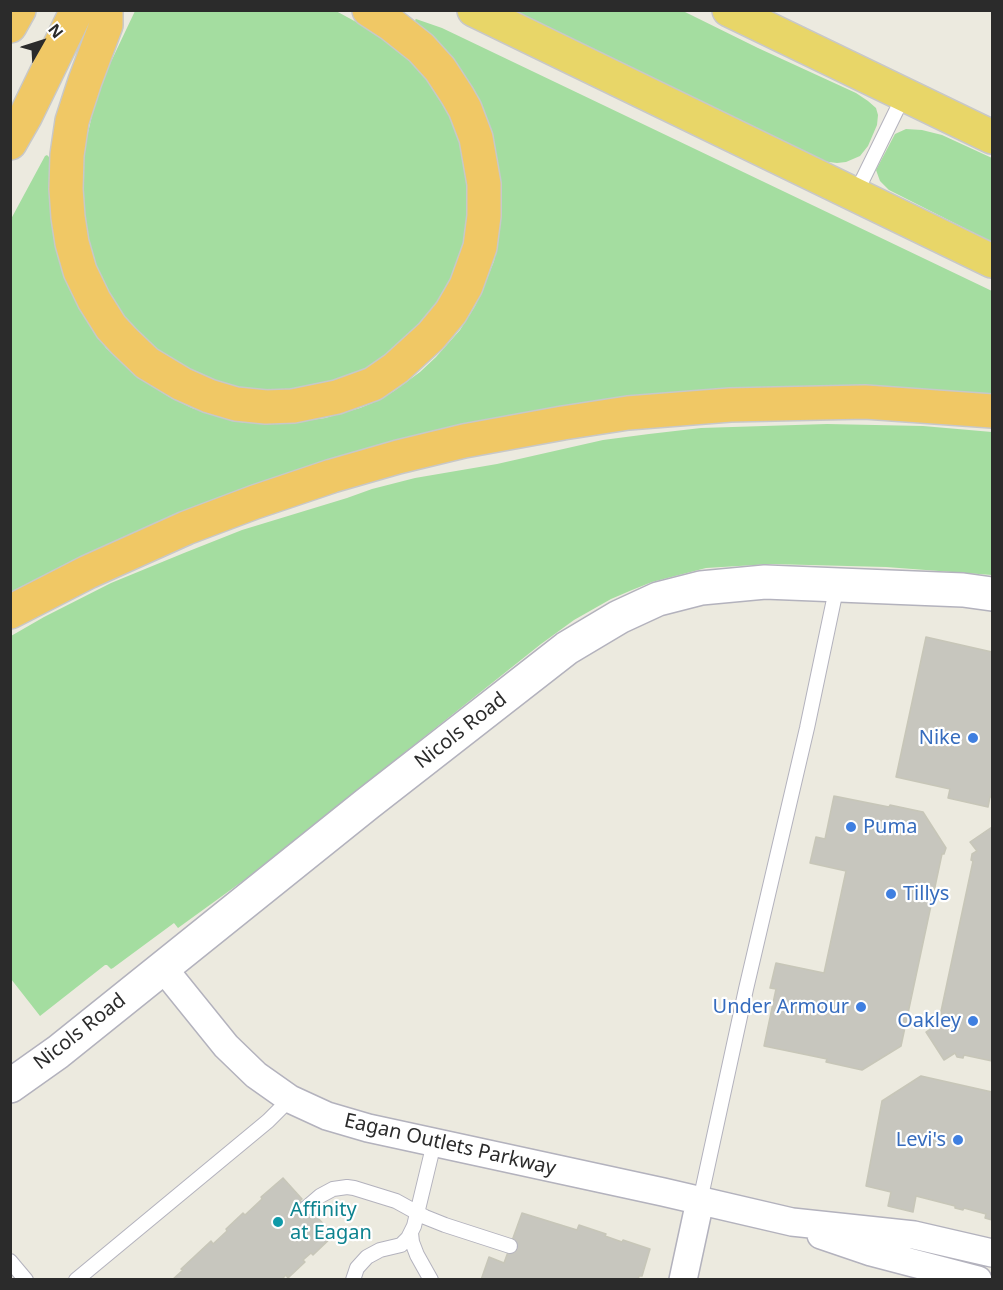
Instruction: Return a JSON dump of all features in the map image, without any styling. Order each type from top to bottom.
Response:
[{"type":"highway","points":[[10,26],[19,10]]},
{"type":"highway","points":[[10,143],[77,10]]},
{"type":"highway","points":[[106,10],[106,25],[72,121],[67,155],[68,217],[80,271],[111,327],[147,363],[176,381],[209,396],[236,404],[266,407],[293,406],[337,397],[373,384],[391,372],[421,347],[451,312],[466,286],[480,247],[484,216],[484,184],[476,138],[465,109],[440,69],[421,48],[369,10]]},
{"type":"highway","points":[[474,10],[993,261]]},
{"type":"highway","points":[[729,10],[993,137]]},
{"type":"highway","points":[[10,612],[123,555],[212,518],[367,465],[464,441],[628,414],[730,405],[865,402],[993,411]]},
{"type":"street","name":"Nicols Road","points":[[14,1076],[58,1052],[367,804],[567,648],[619,617],[658,599],[701,588],[765,582],[963,590],[993,594]]},
{"type":"street","name":"Eagan Outlets Parkway","points":[[163,968],[226,1046],[256,1075],[290,1099],[327,1116],[368,1128],[792,1222],[914,1235],[993,1253]]},
{"type":"street","points":[[683,1280],[700,1202]]},
{"type":"street","name":"Eagan Outlets Parkway","points":[[792,1222],[827,1238],[860,1249],[978,1280]]},
{"type":"lane","points":[[855,195],[904,95]]},
{"type":"lane","points":[[700,1202],[837,585]]},
{"type":"lane","points":[[76,1280],[268,1121],[290,1099]]},
{"type":"lane","points":[[353,1280],[357,1268],[367,1257],[380,1250],[400,1245],[411,1233],[434,1143]]},
{"type":"lane","points":[[306,1208],[327,1192],[347,1187],[396,1201],[444,1226],[510,1246]]},
{"type":"lane","points":[[411,1233],[417,1255],[431,1280]]},
{"type":"lane","points":[[10,1261],[26,1280]]},
{"type":"green space","points":[[135,11],[336,11],[369,29],[413,61],[445,103],[457,130],[467,170],[469,211],[463,247],[454,273],[434,310],[412,334],[372,367],[332,383],[278,392],[238,388],[205,379],[161,355],[133,329],[109,297],[90,254],[84,221],[82,169],[93,111],[107,70]]},
{"type":"green space","points":[[516,11],[683,11],[856,93],[876,108],[877,125],[868,146],[860,156],[846,162],[821,161]]},
{"type":"green space","points":[[416,19],[442,28],[992,291],[992,398],[586,407],[11,596],[11,219],[45,156],[49,157],[50,181],[77,303],[106,348],[139,378],[192,408],[240,422],[267,424],[297,422],[325,418],[360,408],[394,391],[420,372],[460,330],[475,306],[486,281],[494,261],[499,233],[502,208],[500,180],[495,150],[486,119],[459,67],[416,22]]},
{"type":"green space","points":[[906,129],[942,135],[992,158],[992,242],[889,190],[880,181],[876,170],[895,134]]},
{"type":"green space","points":[[827,424],[923,426],[992,432],[992,575],[886,567],[771,564],[706,568],[652,582],[632,590],[574,620],[247,878],[178,928],[174,923],[113,968],[105,965],[40,1016],[11,979],[11,636],[111,583],[184,553],[242,530],[372,489],[415,478],[497,464],[603,440],[701,428]]},
{"type":"building","points":[[926,637],[992,652],[992,797],[990,797],[988,807],[948,798],[950,789],[896,777]]},
{"type":"building","points":[[834,796],[923,812],[946,848],[942,854],[901,1046],[862,1070],[826,1062],[827,1059],[764,1046],[776,989],[770,988],[776,963],[824,973],[846,871],[810,863],[816,837],[825,839]]},
{"type":"building","points":[[992,827],[992,1061],[964,1055],[963,1058],[957,1057],[955,1053],[944,1060],[926,1032],[938,1024],[934,1019],[935,1015],[940,1016],[973,861],[971,860],[972,854],[977,851],[970,842]]},
{"type":"building","points":[[921,1076],[992,1092],[992,1220],[985,1218],[986,1214],[955,1208],[955,1206],[916,1196],[913,1212],[888,1206],[891,1192],[866,1186],[882,1101]]},
{"type":"building","name":"Affinity at Eagan","points":[[283,1178],[302,1199],[300,1201],[313,1216],[314,1214],[334,1235],[313,1255],[311,1253],[303,1260],[305,1262],[288,1278],[286,1275],[281,1280],[172,1280],[211,1241],[213,1244],[227,1231],[226,1229],[243,1213],[245,1215]]},
{"type":"building","points":[[522,1213],[577,1230],[579,1225],[622,1242],[623,1240],[650,1249],[642,1276],[639,1276],[638,1280],[481,1280],[489,1257],[504,1263]]},
{"type":"place","name":"Nike","points":[[973,738]]},
{"type":"place","name":"Puma","points":[[851,827]]},
{"type":"place","name":"Tillys","points":[[891,894]]},
{"type":"place","name":"Under Armour","points":[[861,1007]]},
{"type":"place","name":"Oakley","points":[[973,1021]]},
{"type":"place","name":"Levi's","points":[[958,1140]]},
{"type":"place","name":"Affinity at Eagan","points":[[278,1222]]}]
